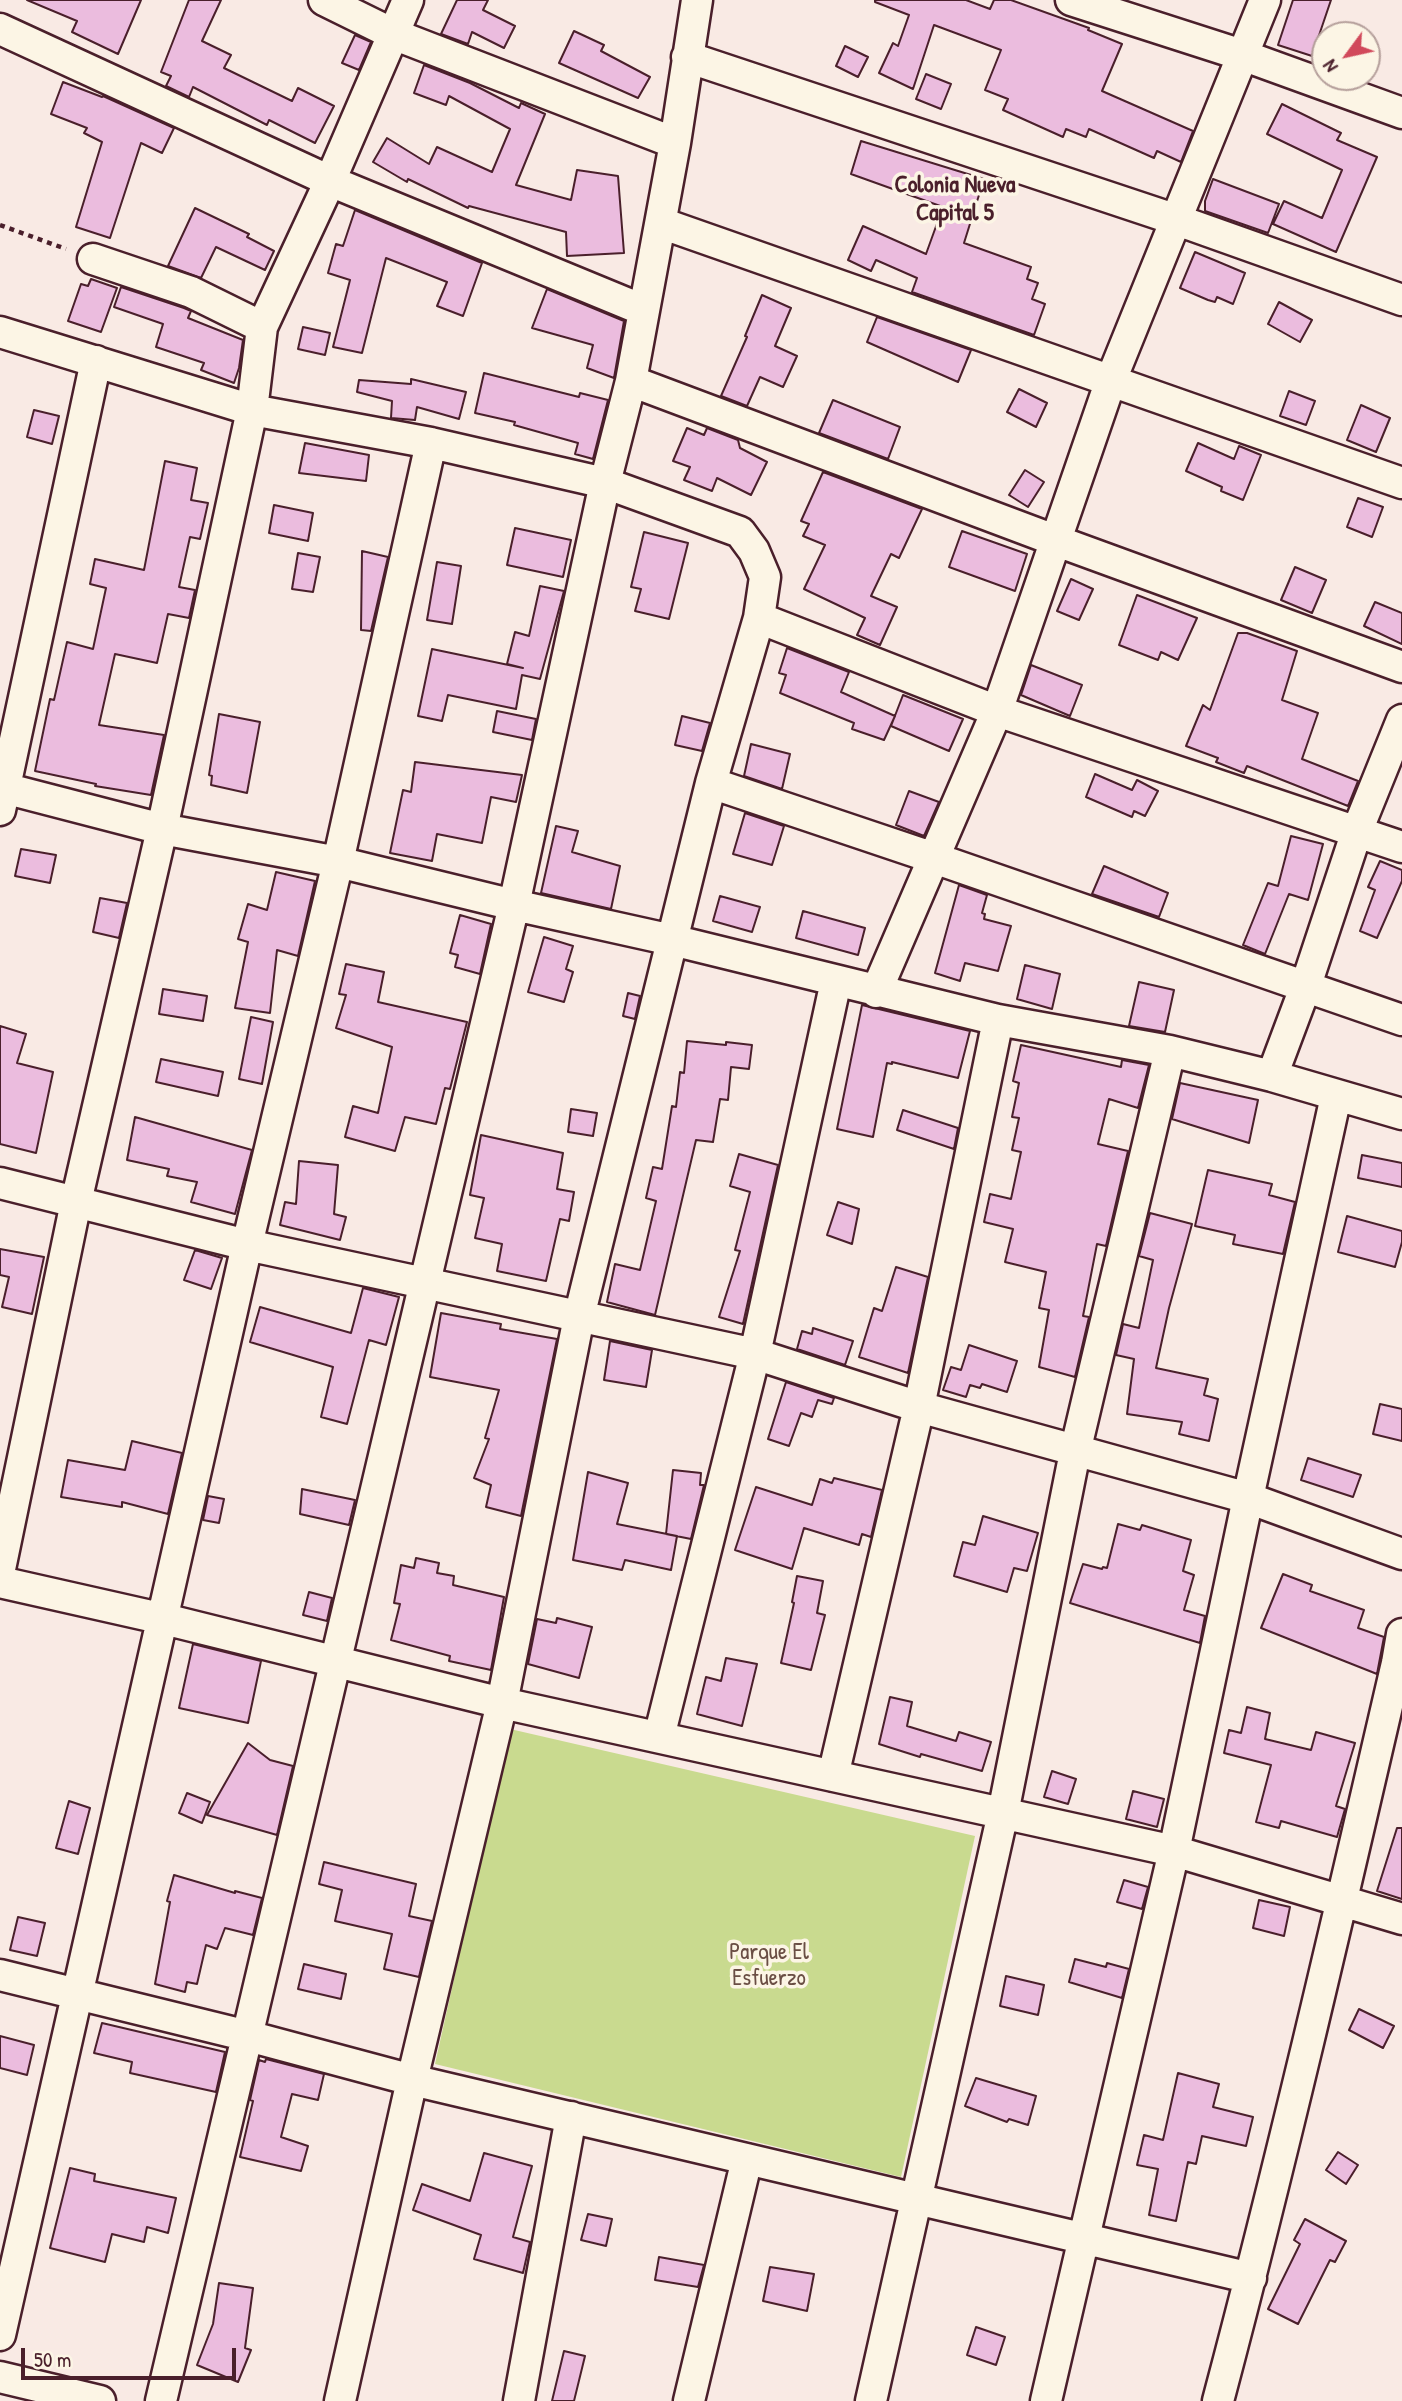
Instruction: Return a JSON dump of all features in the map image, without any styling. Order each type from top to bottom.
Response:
[{"type":"street","points":[[324,0],[393,34],[675,142]]},
{"type":"street","points":[[0,1569],[76,1202],[162,829],[252,410],[262,327],[330,181],[408,0]]},
{"type":"street","points":[[161,2401],[514,905],[605,483],[631,382],[675,142],[697,0]]},
{"type":"street","points":[[1071,0],[1242,55],[1402,113]]},
{"type":"street","points":[[876,992],[997,710],[1111,380],[1265,0]]},
{"type":"street","points":[[0,29],[330,181],[643,310]]},
{"type":"street","points":[[688,57],[1177,220],[1402,300]]},
{"type":"street","points":[[661,223],[1402,483]]},
{"type":"street","points":[[93,259],[191,292],[262,327]]},
{"type":"street","points":[[0,332],[252,410],[431,443],[605,483],[740,532],[754,551],[765,577],[759,618],[711,783],[579,1317],[502,1703],[412,2080],[340,2401]]},
{"type":"street","points":[[96,361],[2,795],[338,862],[998,1020],[1170,1051],[1272,1076],[1402,1114]]},
{"type":"street","points":[[631,382],[1402,667]]},
{"type":"street","points":[[0,2335],[247,1245],[338,862],[431,443]]},
{"type":"street","points":[[759,618],[997,710],[1402,847]]},
{"type":"street","points":[[1272,1076],[1305,988],[1357,831],[1402,720]]},
{"type":"street","points":[[711,783],[1402,1020]]},
{"type":"street","points":[[659,1737],[755,1354],[836,981]]},
{"type":"street","points":[[833,1776],[919,1407],[998,1020]]},
{"type":"street","points":[[871,2401],[1003,1813],[1075,1452],[1170,1051]]},
{"type":"street","points":[[1046,2401],[1174,1852],[1336,1096]]},
{"type":"street","points":[[0,1183],[247,1245],[755,1354],[919,1407],[1248,1498],[1402,1554]]},
{"type":"street","points":[[0,1582],[164,1619],[502,1703],[1174,1852],[1402,1919]]},
{"type":"street","points":[[1218,2401],[1251,2278],[1400,1664],[1402,1634]]},
{"type":"street","points":[[0,1975],[412,2080],[1251,2278]]},
{"type":"street","points":[[519,2401],[571,2117]]},
{"type":"street","points":[[690,2401],[747,2159]]},
{"type":"street","points":[[0,2377],[100,2401]]},
{"type":"path","points":[[0,225],[93,259]]},
{"type":"green space","name":"Parque El Esfuerzo","points":[[510,1729],[975,1836],[901,2177],[435,2064]]},
{"type":"building","points":[[27,0],[141,0],[118,54],[72,32],[77,21]]},
{"type":"building","points":[[189,0],[221,0],[202,41],[231,55],[224,68],[292,101],[298,88],[334,106],[315,143],[269,120],[267,125],[193,87],[189,97],[166,86],[171,76],[161,72]]},
{"type":"building","points":[[457,0],[488,0],[483,10],[515,26],[504,48],[472,32],[468,44],[441,34]]},
{"type":"building","points":[[875,0],[966,0],[990,9],[994,0],[1011,0],[1089,28],[1088,30],[1122,44],[1102,91],[1193,131],[1181,162],[1157,151],[1154,158],[1089,129],[1086,137],[1066,129],[1063,137],[1003,110],[1008,99],[985,90],[1001,50],[934,25],[913,89],[879,73],[893,43],[898,46],[909,15]]},
{"type":"building","points":[[1293,0],[1331,0],[1324,21],[1311,21],[1311,56],[1278,45]]},
{"type":"building","points":[[574,31],[604,45],[601,51],[650,77],[638,98],[559,63]]},
{"type":"building","points":[[355,35],[371,42],[359,70],[342,63]]},
{"type":"building","points":[[845,46],[868,57],[858,77],[836,66]]},
{"type":"building","points":[[424,65],[470,83],[519,108],[521,103],[545,114],[516,185],[571,200],[577,170],[618,176],[624,253],[567,256],[566,232],[469,206],[468,208],[408,179],[407,182],[373,162],[387,138],[429,164],[437,147],[492,172],[510,129],[449,96],[446,105],[414,93]]},
{"type":"building","points":[[926,74],[951,84],[941,109],[916,99]]},
{"type":"building","points":[[63,82],[103,96],[174,128],[162,153],[141,143],[110,238],[76,227],[102,142],[84,133],[87,128],[51,114]]},
{"type":"building","points":[[1282,104],[1341,133],[1337,140],[1377,157],[1336,252],[1273,224],[1284,201],[1322,218],[1342,170],[1267,134]]},
{"type":"building","points":[[861,141],[984,179],[964,243],[1031,267],[1027,279],[1038,283],[1032,299],[1045,304],[1034,335],[912,292],[917,278],[876,260],[871,271],[848,260],[863,226],[926,254],[943,207],[851,174]]},
{"type":"building","points":[[1213,179],[1279,204],[1268,233],[1205,211],[1205,201]]},
{"type":"building","points":[[195,208],[249,234],[247,237],[274,251],[265,270],[216,247],[201,278],[168,266]]},
{"type":"building","points":[[355,210],[482,263],[463,316],[437,306],[447,282],[386,258],[362,353],[333,347],[350,280],[328,273],[336,244],[343,246]]},
{"type":"building","points":[[1195,252],[1245,273],[1233,304],[1217,297],[1215,302],[1208,300],[1180,288]]},
{"type":"building","points":[[91,279],[117,288],[101,332],[68,321],[81,284],[88,286]]},
{"type":"building","points":[[121,287],[191,311],[188,318],[243,340],[234,383],[201,370],[204,363],[156,347],[163,324],[114,307]]},
{"type":"building","points":[[547,289],[624,321],[614,378],[587,368],[593,345],[532,328]]},
{"type":"building","points":[[762,295],[791,308],[775,346],[797,356],[783,387],[760,377],[747,406],[721,396]]},
{"type":"building","points":[[1279,302],[1312,320],[1300,342],[1268,324]]},
{"type":"building","points":[[877,317],[971,350],[958,382],[867,342]]},
{"type":"building","points":[[303,327],[330,333],[325,355],[298,349]]},
{"type":"building","points":[[484,373],[579,397],[580,393],[608,400],[593,459],[575,454],[578,443],[514,425],[515,422],[475,413]]},
{"type":"building","points":[[411,379],[466,392],[459,419],[417,407],[415,420],[391,418],[392,401],[357,392],[359,380],[411,384]]},
{"type":"building","points":[[1019,389],[1047,403],[1036,427],[1007,412]]},
{"type":"building","points":[[1289,391],[1315,401],[1306,425],[1280,416]]},
{"type":"building","points":[[833,400],[900,427],[888,459],[819,433]]},
{"type":"building","points":[[1361,405],[1390,418],[1376,452],[1347,440]]},
{"type":"building","points":[[34,410],[59,416],[52,444],[27,437]]},
{"type":"building","points":[[687,428],[704,435],[707,428],[738,440],[740,448],[767,462],[751,495],[717,478],[712,491],[684,480],[690,467],[673,461]]},
{"type":"building","points":[[305,443],[369,455],[366,481],[299,473]]},
{"type":"building","points":[[1198,443],[1234,459],[1239,446],[1261,455],[1243,500],[1186,471]]},
{"type":"building","points":[[165,461],[197,468],[191,500],[208,503],[200,539],[190,537],[179,587],[195,590],[189,618],[168,614],[157,663],[115,654],[99,725],[164,735],[151,795],[95,786],[96,784],[35,771],[50,699],[54,700],[67,642],[93,649],[106,588],[90,584],[95,559],[144,570]]},
{"type":"building","points":[[1025,470],[1044,482],[1028,507],[1009,495]]},
{"type":"building","points":[[823,472],[922,509],[899,558],[891,554],[871,596],[897,607],[880,645],[857,635],[865,618],[804,589],[825,545],[803,536],[809,524],[801,521]]},
{"type":"building","points":[[1358,498],[1383,507],[1372,537],[1347,527]]},
{"type":"building","points":[[274,505],[313,513],[308,541],[269,533]]},
{"type":"building","points":[[515,528],[571,540],[563,577],[507,565]]},
{"type":"building","points":[[962,531],[1027,554],[1015,591],[949,567]]},
{"type":"building","points":[[644,532],[688,543],[669,619],[635,611],[641,589],[631,587]]},
{"type":"building","points":[[362,551],[388,557],[371,631],[361,630]]},
{"type":"building","points":[[298,553],[320,557],[313,592],[292,589]]},
{"type":"building","points":[[437,562],[461,566],[452,624],[427,620]]},
{"type":"building","points":[[1295,567],[1326,580],[1312,613],[1281,600]]},
{"type":"building","points":[[1071,579],[1093,589],[1079,620],[1057,611]]},
{"type":"building","points":[[540,586],[564,591],[540,679],[522,675],[516,709],[448,695],[442,721],[418,716],[432,649],[523,668],[507,664],[515,632],[529,636]]},
{"type":"building","points":[[1137,595],[1197,618],[1178,660],[1161,652],[1158,660],[1119,645]]},
{"type":"building","points":[[1375,602],[1402,613],[1402,644],[1364,626]]},
{"type":"building","points":[[1238,633],[1247,633],[1297,651],[1282,700],[1318,713],[1302,759],[1358,781],[1348,806],[1247,766],[1244,773],[1216,762],[1218,758],[1186,746],[1203,705],[1210,710]]},
{"type":"building","points":[[787,648],[849,672],[841,692],[895,716],[884,740],[852,729],[854,723],[780,693],[786,675],[779,673]]},
{"type":"building","points":[[1031,665],[1082,685],[1070,716],[1021,695]]},
{"type":"building","points":[[903,695],[963,719],[949,751],[891,726]]},
{"type":"building","points":[[497,711],[536,719],[532,740],[493,732]]},
{"type":"building","points":[[219,714],[260,722],[247,793],[211,785],[212,776],[209,775]]},
{"type":"building","points":[[682,716],[710,723],[702,751],[675,745]]},
{"type":"building","points":[[751,744],[790,754],[782,789],[744,776]]},
{"type":"building","points":[[415,762],[522,775],[516,802],[491,797],[482,843],[437,834],[432,861],[390,853],[403,790],[411,792]]},
{"type":"building","points":[[1095,774],[1132,790],[1137,780],[1158,791],[1145,816],[1134,811],[1132,817],[1086,797]]},
{"type":"building","points":[[909,791],[939,802],[924,836],[896,825]]},
{"type":"building","points":[[745,813],[784,826],[772,865],[733,854]]},
{"type":"building","points":[[556,826],[578,831],[572,852],[620,866],[611,909],[541,893]]},
{"type":"building","points":[[1291,836],[1323,844],[1308,900],[1289,894],[1265,954],[1243,945],[1268,883],[1278,886]]},
{"type":"building","points":[[21,849],[56,855],[50,883],[15,876]]},
{"type":"building","points":[[1380,861],[1402,870],[1402,881],[1377,938],[1360,931],[1375,890],[1368,887]]},
{"type":"building","points":[[1104,866],[1168,893],[1159,917],[1092,894]]},
{"type":"building","points":[[276,872],[315,881],[298,956],[277,950],[270,1013],[235,1008],[248,942],[238,939],[248,904],[267,910]]},
{"type":"building","points":[[959,885],[987,895],[982,913],[985,914],[984,919],[1011,926],[998,971],[965,963],[960,981],[935,973]]},
{"type":"building","points":[[720,896],[760,907],[752,932],[713,921]]},
{"type":"building","points":[[100,898],[127,903],[119,938],[93,932]]},
{"type":"building","points":[[803,911],[865,928],[858,955],[796,938]]},
{"type":"building","points":[[460,915],[491,924],[480,974],[455,967],[458,955],[450,953]]},
{"type":"building","points":[[544,937],[573,946],[566,969],[573,972],[564,1002],[528,992]]},
{"type":"building","points":[[346,964],[384,972],[378,1002],[467,1022],[450,1089],[445,1088],[436,1124],[405,1117],[395,1151],[345,1137],[353,1106],[378,1113],[392,1047],[336,1028],[346,995],[339,994]]},
{"type":"building","points":[[1025,965],[1060,974],[1052,1009],[1017,999]]},
{"type":"building","points":[[1139,982],[1174,990],[1165,1032],[1129,1026]]},
{"type":"building","points":[[163,989],[207,996],[203,1021],[159,1014]]},
{"type":"building","points":[[628,993],[640,996],[635,1019],[623,1016]]},
{"type":"building","points":[[862,1005],[970,1031],[958,1078],[887,1063],[873,1137],[837,1129]]},
{"type":"building","points":[[251,1017],[273,1022],[262,1084],[239,1079]]},
{"type":"building","points":[[0,1026],[26,1034],[17,1063],[53,1072],[36,1153],[0,1144]]},
{"type":"building","points":[[687,1041],[752,1045],[749,1069],[731,1067],[728,1100],[720,1099],[713,1142],[696,1140],[655,1315],[607,1302],[615,1264],[640,1270],[656,1201],[646,1198],[653,1167],[662,1169],[672,1106],[676,1107],[680,1072],[684,1073]]},
{"type":"building","points":[[1021,1045],[1121,1067],[1122,1060],[1149,1065],[1138,1108],[1109,1099],[1098,1144],[1128,1151],[1106,1246],[1097,1244],[1083,1316],[1089,1317],[1075,1377],[1039,1367],[1049,1310],[1039,1308],[1046,1272],[1005,1262],[1013,1229],[984,1222],[990,1194],[1011,1199],[1021,1152],[1012,1150],[1019,1118],[1012,1117],[1019,1083],[1013,1081]]},
{"type":"building","points":[[161,1059],[223,1072],[218,1096],[156,1082]]},
{"type":"building","points":[[1180,1083],[1258,1100],[1249,1143],[1172,1119]]},
{"type":"building","points":[[571,1109],[597,1113],[593,1136],[568,1132]]},
{"type":"building","points":[[903,1110],[958,1128],[954,1149],[897,1130]]},
{"type":"building","points":[[135,1117],[252,1150],[235,1214],[191,1202],[197,1182],[167,1176],[169,1169],[127,1160]]},
{"type":"building","points":[[481,1135],[563,1153],[557,1189],[574,1192],[569,1221],[560,1219],[546,1281],[497,1271],[502,1244],[475,1238],[484,1198],[470,1195]]},
{"type":"building","points":[[739,1154],[778,1165],[743,1324],[719,1317],[740,1251],[735,1250],[750,1192],[730,1186]]},
{"type":"building","points":[[1362,1155],[1402,1163],[1402,1187],[1358,1178]]},
{"type":"building","points":[[299,1161],[338,1165],[334,1214],[346,1217],[340,1240],[280,1225],[285,1202],[296,1204]]},
{"type":"building","points":[[1208,1170],[1272,1184],[1269,1195],[1295,1202],[1283,1254],[1233,1244],[1235,1235],[1195,1226]]},
{"type":"building","points":[[838,1202],[859,1209],[852,1244],[827,1235]]},
{"type":"building","points":[[1150,1213],[1192,1224],[1156,1368],[1208,1379],[1204,1395],[1218,1399],[1209,1441],[1179,1434],[1182,1422],[1127,1414],[1134,1359],[1116,1355],[1123,1324],[1139,1328],[1153,1260],[1139,1256]]},
{"type":"building","points":[[1347,1216],[1402,1231],[1395,1267],[1338,1252]]},
{"type":"building","points":[[0,1249],[44,1257],[32,1314],[2,1307],[9,1277],[0,1275]]},
{"type":"building","points":[[195,1250],[222,1258],[211,1289],[184,1280]]},
{"type":"building","points":[[896,1267],[928,1277],[908,1373],[859,1357],[874,1308],[882,1311]]},
{"type":"building","points":[[363,1288],[399,1297],[386,1345],[369,1340],[347,1424],[321,1417],[333,1367],[250,1342],[260,1307],[351,1333]]},
{"type":"building","points":[[441,1313],[501,1324],[500,1329],[557,1339],[521,1516],[486,1507],[491,1485],[474,1478],[489,1439],[485,1438],[499,1390],[430,1377]]},
{"type":"building","points":[[813,1328],[853,1341],[845,1365],[797,1349],[802,1331],[812,1334]]},
{"type":"building","points":[[610,1341],[652,1350],[646,1387],[604,1380]]},
{"type":"building","points":[[969,1345],[1017,1361],[1007,1392],[982,1384],[980,1388],[970,1385],[966,1397],[943,1390],[951,1367],[961,1370]]},
{"type":"building","points":[[786,1382],[834,1398],[832,1404],[818,1400],[812,1417],[801,1413],[789,1446],[768,1439]]},
{"type":"building","points":[[1380,1404],[1402,1409],[1402,1441],[1373,1434]]},
{"type":"building","points":[[132,1441],[182,1453],[168,1514],[122,1502],[122,1507],[61,1497],[68,1460],[125,1470]]},
{"type":"building","points":[[1308,1458],[1361,1475],[1353,1497],[1301,1480]]},
{"type":"building","points":[[673,1470],[701,1473],[700,1485],[704,1485],[691,1539],[666,1534]]},
{"type":"building","points":[[588,1472],[628,1483],[617,1524],[677,1536],[671,1570],[625,1560],[622,1570],[573,1560]]},
{"type":"building","points":[[834,1478],[882,1490],[871,1537],[862,1534],[859,1545],[804,1528],[792,1569],[735,1550],[756,1487],[812,1505],[820,1479],[832,1483]]},
{"type":"building","points":[[302,1489],[355,1500],[349,1525],[300,1514]]},
{"type":"building","points":[[208,1496],[224,1499],[219,1523],[203,1520]]},
{"type":"building","points":[[983,1516],[1038,1533],[1027,1571],[1014,1568],[1007,1592],[954,1576],[963,1542],[975,1545]]},
{"type":"building","points":[[1118,1524],[1140,1530],[1142,1525],[1191,1540],[1183,1571],[1194,1575],[1184,1610],[1205,1616],[1200,1643],[1070,1603],[1083,1564],[1107,1568]]},
{"type":"building","points":[[416,1558],[439,1563],[437,1573],[454,1576],[453,1585],[504,1597],[491,1670],[449,1661],[450,1656],[391,1640],[400,1604],[394,1603],[401,1565],[414,1568]]},
{"type":"building","points":[[1283,1574],[1312,1585],[1310,1591],[1364,1610],[1358,1628],[1384,1637],[1377,1674],[1261,1628]]},
{"type":"building","points":[[797,1576],[823,1581],[817,1613],[825,1615],[811,1670],[781,1663]]},
{"type":"building","points":[[309,1592],[332,1598],[327,1621],[303,1615]]},
{"type":"building","points":[[557,1618],[592,1627],[579,1678],[528,1664],[537,1619],[556,1623]]},
{"type":"building","points":[[193,1644],[261,1661],[248,1723],[179,1708]]},
{"type":"building","points":[[726,1658],[757,1664],[742,1726],[697,1714],[706,1677],[721,1681]]},
{"type":"building","points":[[890,1697],[912,1702],[907,1726],[956,1741],[959,1732],[991,1742],[982,1771],[921,1754],[920,1757],[879,1744]]},
{"type":"building","points":[[1247,1707],[1270,1713],[1265,1739],[1311,1750],[1316,1732],[1355,1743],[1336,1806],[1345,1809],[1337,1837],[1281,1821],[1279,1828],[1256,1822],[1271,1765],[1224,1753],[1229,1730],[1241,1733]]},
{"type":"building","points":[[248,1743],[270,1760],[293,1766],[277,1835],[207,1815]]},
{"type":"building","points":[[1052,1771],[1076,1779],[1068,1804],[1044,1797]]},
{"type":"building","points":[[1133,1791],[1164,1799],[1157,1827],[1126,1819]]},
{"type":"building","points":[[187,1793],[210,1802],[202,1823],[179,1813]]},
{"type":"building","points":[[69,1801],[90,1808],[78,1854],[56,1848]]},
{"type":"building","points":[[1397,1828],[1402,1828],[1402,1899],[1377,1891]]},
{"type":"building","points":[[324,1862],[416,1884],[409,1916],[432,1921],[419,1977],[384,1969],[392,1934],[335,1921],[342,1890],[319,1884]]},
{"type":"building","points":[[174,1875],[262,1898],[253,1935],[225,1928],[217,1949],[206,1945],[197,1984],[187,1982],[185,1992],[155,1984],[170,1902],[167,1901]]},
{"type":"building","points":[[1124,1880],[1148,1887],[1142,1909],[1117,1902]]},
{"type":"building","points":[[1259,1900],[1290,1907],[1284,1936],[1253,1928]]},
{"type":"building","points":[[18,1917],[45,1923],[37,1956],[10,1950]]},
{"type":"building","points":[[1075,1959],[1106,1967],[1107,1963],[1129,1969],[1122,1998],[1069,1982]]},
{"type":"building","points":[[304,1964],[346,1974],[341,1999],[298,1989]]},
{"type":"building","points":[[1006,1976],[1044,1985],[1038,2015],[1000,2006]]},
{"type":"building","points":[[1359,2009],[1394,2026],[1383,2048],[1349,2030]]},
{"type":"building","points":[[102,2023],[225,2052],[216,2092],[130,2073],[132,2062],[94,2053]]},
{"type":"building","points":[[0,2036],[34,2045],[27,2075],[0,2068]]},
{"type":"building","points":[[266,2059],[324,2074],[318,2100],[292,2094],[281,2137],[308,2146],[301,2171],[240,2157],[259,2060],[265,2062]]},
{"type":"building","points":[[1178,2073],[1219,2084],[1213,2107],[1253,2117],[1246,2146],[1202,2136],[1196,2164],[1188,2162],[1176,2221],[1149,2215],[1158,2169],[1137,2165],[1144,2135],[1163,2140]]},
{"type":"building","points":[[976,2078],[1036,2096],[1028,2125],[1009,2119],[1007,2122],[965,2106]]},
{"type":"building","points":[[1338,2152],[1358,2165],[1346,2184],[1326,2170]]},
{"type":"building","points":[[484,2153],[532,2166],[513,2237],[530,2242],[523,2273],[474,2259],[481,2235],[413,2210],[422,2184],[470,2201]]},
{"type":"building","points":[[70,2168],[95,2174],[94,2181],[176,2198],[168,2233],[147,2227],[144,2242],[112,2234],[105,2262],[50,2248]]},
{"type":"building","points":[[588,2214],[612,2219],[606,2246],[581,2240]]},
{"type":"building","points":[[1305,2219],[1346,2241],[1335,2262],[1330,2260],[1298,2324],[1268,2309],[1300,2244],[1294,2240]]},
{"type":"building","points":[[659,2257],[704,2265],[698,2287],[655,2280]]},
{"type":"building","points":[[770,2267],[814,2274],[807,2311],[763,2301]]},
{"type":"building","points":[[219,2283],[253,2288],[245,2348],[251,2350],[238,2382],[197,2365],[213,2324]]},
{"type":"building","points":[[976,2327],[1005,2337],[996,2365],[967,2355]]},
{"type":"building","points":[[564,2351],[585,2356],[574,2401],[552,2401]]},
{"type":"district","name":"Colonia Nueva Capital 5","points":[[955,200]]}]
